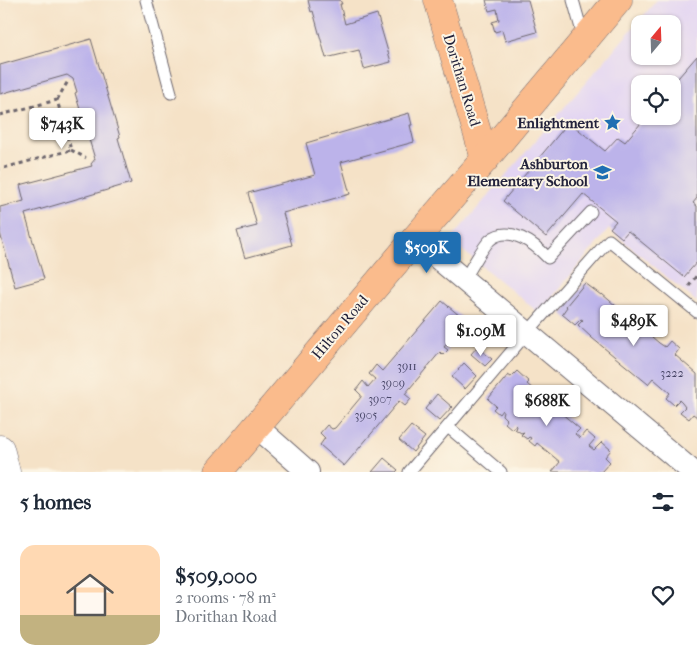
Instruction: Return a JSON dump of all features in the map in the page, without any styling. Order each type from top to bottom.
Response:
[{"type":"main road","name":"Dorithan Road","points":[[438,0],[485,159]]},
{"type":"main road","name":"Hilton Road","points":[[218,472],[618,0]]},
{"type":"street","points":[[415,239],[692,472]]},
{"type":"street","points":[[256,427],[308,472]]},
{"type":"street","points":[[0,449],[6,472]]},
{"type":"lane","points":[[146,0],[171,93]]},
{"type":"lane","points":[[573,0],[584,41]]},
{"type":"lane","points":[[464,280],[489,241],[497,236],[508,235],[526,239],[548,258],[591,212]]},
{"type":"lane","points":[[409,472],[527,333],[610,240],[697,312]]},
{"type":"lane","points":[[448,427],[501,472]]},
{"type":"path","points":[[0,115],[57,100],[68,81]]},
{"type":"path","points":[[57,100],[71,150]]},
{"type":"path","points":[[0,169],[71,150],[86,158]]},
{"type":"path","points":[[694,290],[689,285],[697,275]]},
{"type":"shaded area","name":"Ashburton Elementary School","points":[[657,0],[697,0],[697,302],[609,229],[539,313],[450,240],[631,30],[631,65],[681,65],[681,15],[644,15]]},
{"type":"building","points":[[308,0],[340,0],[345,24],[377,14],[391,62],[364,69],[359,50],[326,58],[313,11],[311,12]]},
{"type":"building","points":[[486,0],[528,0],[537,32],[505,41],[502,30],[495,32],[492,22],[499,20],[497,9],[489,11]]},
{"type":"building","points":[[91,39],[120,137],[118,138],[131,183],[25,214],[44,279],[15,287],[0,233],[0,207],[24,201],[20,185],[92,166],[91,164],[95,159],[75,93],[77,92],[73,79],[67,75],[0,94],[0,65]]},
{"type":"building","points":[[697,56],[697,198],[693,203],[697,206],[697,262],[684,277],[628,231],[622,238],[610,228],[616,221],[583,194],[546,237],[503,201],[569,122],[605,151],[618,137],[625,142],[639,125],[681,125],[681,75]]},
{"type":"building","points":[[409,113],[414,142],[341,162],[350,194],[283,213],[292,245],[245,258],[237,231],[257,226],[248,193],[315,175],[306,143]]},
{"type":"building","points":[[585,283],[602,294],[659,343],[665,347],[670,341],[679,349],[675,355],[697,374],[697,417],[693,414],[689,419],[680,412],[685,407],[682,403],[679,400],[674,405],[666,398],[670,393],[653,378],[648,384],[592,338],[578,325],[583,320],[581,319],[575,325],[562,314],[566,306]]},
{"type":"building","points":[[442,301],[466,321],[459,330],[462,332],[456,339],[453,336],[444,347],[448,350],[443,355],[440,352],[405,394],[411,399],[405,406],[399,401],[344,466],[320,445],[325,438],[320,433],[327,425],[332,429],[335,428],[361,397],[356,390],[363,381],[368,387],[375,379],[369,374],[376,365],[382,371]]},
{"type":"building","points":[[477,347],[492,359],[485,366],[471,354]]},
{"type":"building","points":[[464,363],[477,376],[465,389],[452,377]]},
{"type":"building","points":[[517,371],[529,382],[527,384],[580,429],[575,434],[580,438],[586,431],[595,439],[589,446],[594,450],[602,442],[611,450],[605,457],[610,462],[601,472],[552,472],[560,462],[537,443],[535,446],[529,441],[531,438],[527,439],[521,435],[524,432],[521,433],[515,429],[515,425],[512,429],[505,423],[507,420],[502,415],[502,410],[499,414],[493,409],[496,406],[488,399],[508,375],[511,377]]},
{"type":"building","points":[[437,394],[452,407],[439,421],[425,409]]},
{"type":"building","points":[[411,426],[425,437],[413,452],[399,440]]},
{"type":"building","points":[[384,458],[398,470],[396,472],[372,472]]},
{"type":"place","name":"Enlightment","points":[[613,123]]},
{"type":"place","name":"Ashburton Elementary School","points":[[602,173]]}]
